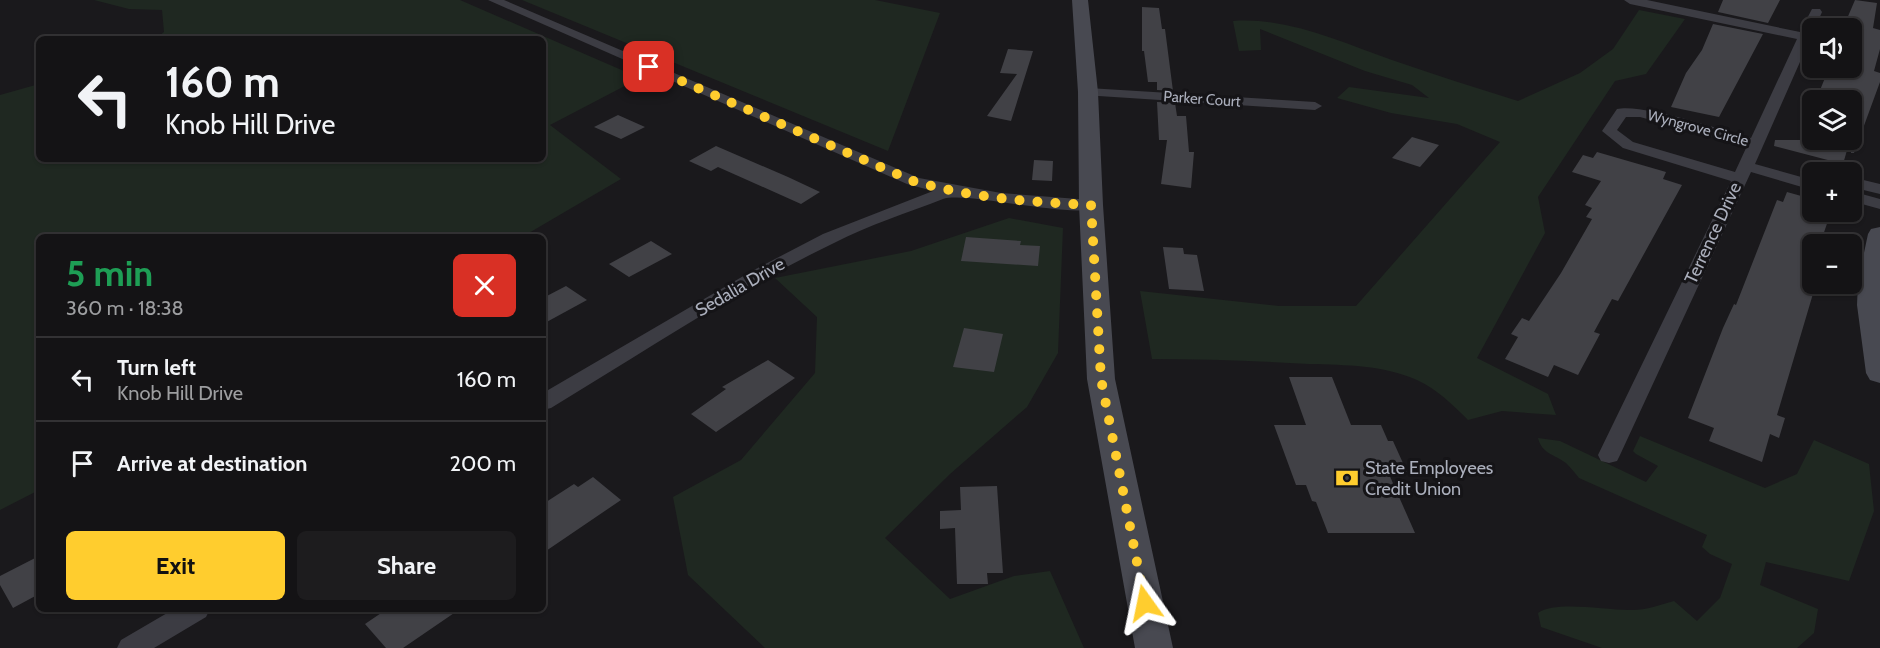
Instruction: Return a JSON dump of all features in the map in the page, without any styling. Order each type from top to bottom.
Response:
[{"type":"main road","points":[[1080,0],[1088,92],[1091,205],[1101,379],[1154,648]]},
{"type":"main road","points":[[1880,234],[1871,281],[1870,305],[1880,364]]},
{"type":"street","points":[[494,0],[873,165],[948,191],[1021,200],[1091,205]]},
{"type":"street","points":[[1630,0],[1802,36]]},
{"type":"street","name":"Terrence Drive","points":[[1813,18],[1816,12]]},
{"type":"street","name":"Terrence Drive","points":[[1610,454],[1802,44]]},
{"type":"street","name":"Parker Court","points":[[1088,92],[1315,106]]},
{"type":"street","name":"Wyngrove Circle","points":[[1802,170],[1748,161],[1628,145],[1609,131],[1622,112],[1641,112],[1748,161],[1802,181]]},
{"type":"street","points":[[1862,185],[1880,189]]},
{"type":"street","name":"Sedalia Drive","points":[[546,401],[768,270],[829,238],[948,191]]},
{"type":"street","points":[[1862,199],[1880,204]]},
{"type":"street","points":[[131,648],[192,612]]},
{"type":"shaded area","points":[[94,0],[460,0],[543,36],[159,36],[164,32],[162,10],[129,9]]},
{"type":"shaded area","points":[[522,0],[875,0],[940,13],[888,151]]},
{"type":"shaded area","points":[[1639,10],[1685,19],[1646,74],[1615,81],[1538,197],[1545,233],[1477,358],[1548,394],[1556,415],[1502,411],[1468,420],[1444,398],[1417,380],[1391,371],[1364,367],[1230,360],[1152,359],[1140,291],[1279,306],[1356,306],[1500,142],[1457,124],[1391,113],[1337,98],[1349,87],[1429,98],[1412,85],[1365,71],[1260,29],[1261,50],[1239,51],[1233,21],[1274,23],[1314,32],[1518,101],[1580,73],[1613,49]]},
{"type":"shaded area","points":[[546,37],[640,78],[550,125],[621,179],[527,234],[36,234],[36,492],[0,510],[0,95],[36,85],[36,162],[546,162]]},
{"type":"shaded area","points":[[1009,218],[1063,228],[1058,353],[1027,407],[950,474],[885,538],[950,599],[1014,576],[1050,571],[1084,648],[765,648],[688,575],[673,497],[741,460],[815,373],[817,317],[775,278],[911,251]]},
{"type":"shaded area","points":[[1640,436],[1765,488],[1797,474],[1814,440],[1869,464],[1874,511],[1849,581],[1766,562],[1760,585],[1818,609],[1814,633],[1797,648],[1602,648],[1541,627],[1538,613],[1557,607],[1638,610],[1674,601],[1697,621],[1720,598],[1732,564],[1710,554],[1702,547],[1707,535],[1579,478],[1566,463],[1545,451],[1538,438],[1560,441],[1646,482],[1658,466],[1633,451]]},
{"type":"building","points":[[1723,0],[1780,0],[1768,23],[1718,12]]},
{"type":"building","points":[[1855,0],[1877,3],[1873,28],[1880,30],[1880,49],[1874,71],[1880,73],[1880,82],[1862,131],[1862,90],[1820,90],[1825,78],[1862,78],[1862,18],[1847,18]]},
{"type":"building","points":[[1142,7],[1159,8],[1162,29],[1165,29],[1173,91],[1157,90],[1157,82],[1148,82],[1144,51],[1142,51]]},
{"type":"building","points":[[1713,24],[1763,34],[1719,117],[1671,107],[1686,73],[1702,50]]},
{"type":"building","points":[[1008,49],[1033,51],[1011,121],[987,116],[1017,74],[1000,73]]},
{"type":"building","points":[[1157,102],[1175,103],[1177,116],[1186,116],[1189,152],[1194,152],[1191,188],[1161,184],[1167,140],[1159,140]]},
{"type":"building","points":[[618,115],[645,127],[621,139],[594,127]]},
{"type":"building","points":[[1412,137],[1439,145],[1420,167],[1392,158]]},
{"type":"building","points":[[1775,140],[1802,140],[1802,150],[1847,150],[1844,162],[1835,162],[1774,146]]},
{"type":"building","points":[[716,146],[820,192],[801,204],[718,167],[711,171],[689,161]]},
{"type":"building","points":[[1597,152],[1666,172],[1663,179],[1682,185],[1618,301],[1612,299],[1594,332],[1600,334],[1578,375],[1554,365],[1548,377],[1505,359],[1518,337],[1511,334],[1522,318],[1529,321],[1561,273],[1592,219],[1586,217],[1592,208],[1585,205],[1601,181],[1572,172],[1583,155],[1593,158]]},
{"type":"building","points":[[1034,160],[1053,161],[1052,181],[1032,180]]},
{"type":"building","points":[[1787,192],[1802,196],[1802,222],[1828,222],[1823,234],[1802,234],[1802,294],[1813,294],[1777,415],[1785,418],[1779,438],[1770,434],[1762,462],[1709,441],[1714,428],[1688,418],[1777,200],[1783,202]]},
{"type":"building","points":[[966,237],[1021,241],[1020,245],[1040,246],[1038,266],[961,261]]},
{"type":"building","points":[[651,241],[672,254],[629,277],[609,264]]},
{"type":"building","points":[[1163,247],[1183,248],[1184,254],[1197,255],[1204,291],[1169,289]]},
{"type":"building","points":[[566,286],[587,300],[546,322],[546,296]]},
{"type":"building","points":[[964,328],[1003,334],[994,372],[953,367]]},
{"type":"building","points":[[768,360],[795,378],[716,432],[691,414],[726,389],[722,387]]},
{"type":"building","name":"State Employees Credit Union","points":[[1289,377],[1332,377],[1351,425],[1381,425],[1388,441],[1393,441],[1407,472],[1388,472],[1415,533],[1328,533],[1316,502],[1312,501],[1306,485],[1296,485],[1274,425],[1306,425]]},
{"type":"building","points":[[593,477],[621,500],[546,551],[546,502],[574,484],[578,487]]},
{"type":"building","points":[[997,486],[1003,573],[987,573],[988,584],[957,584],[955,528],[940,529],[940,511],[961,510],[960,487]]},
{"type":"building","points":[[36,558],[36,596],[13,608],[0,585],[0,576]]},
{"type":"building","points":[[383,612],[456,612],[403,648],[386,648],[365,624]]},
{"type":"place","name":"State Employees Credit Union","points":[[1347,478]]},
{"type":"route","points":[[649,67],[913,181],[977,196],[1091,205],[1101,379],[1145,603]]}]
